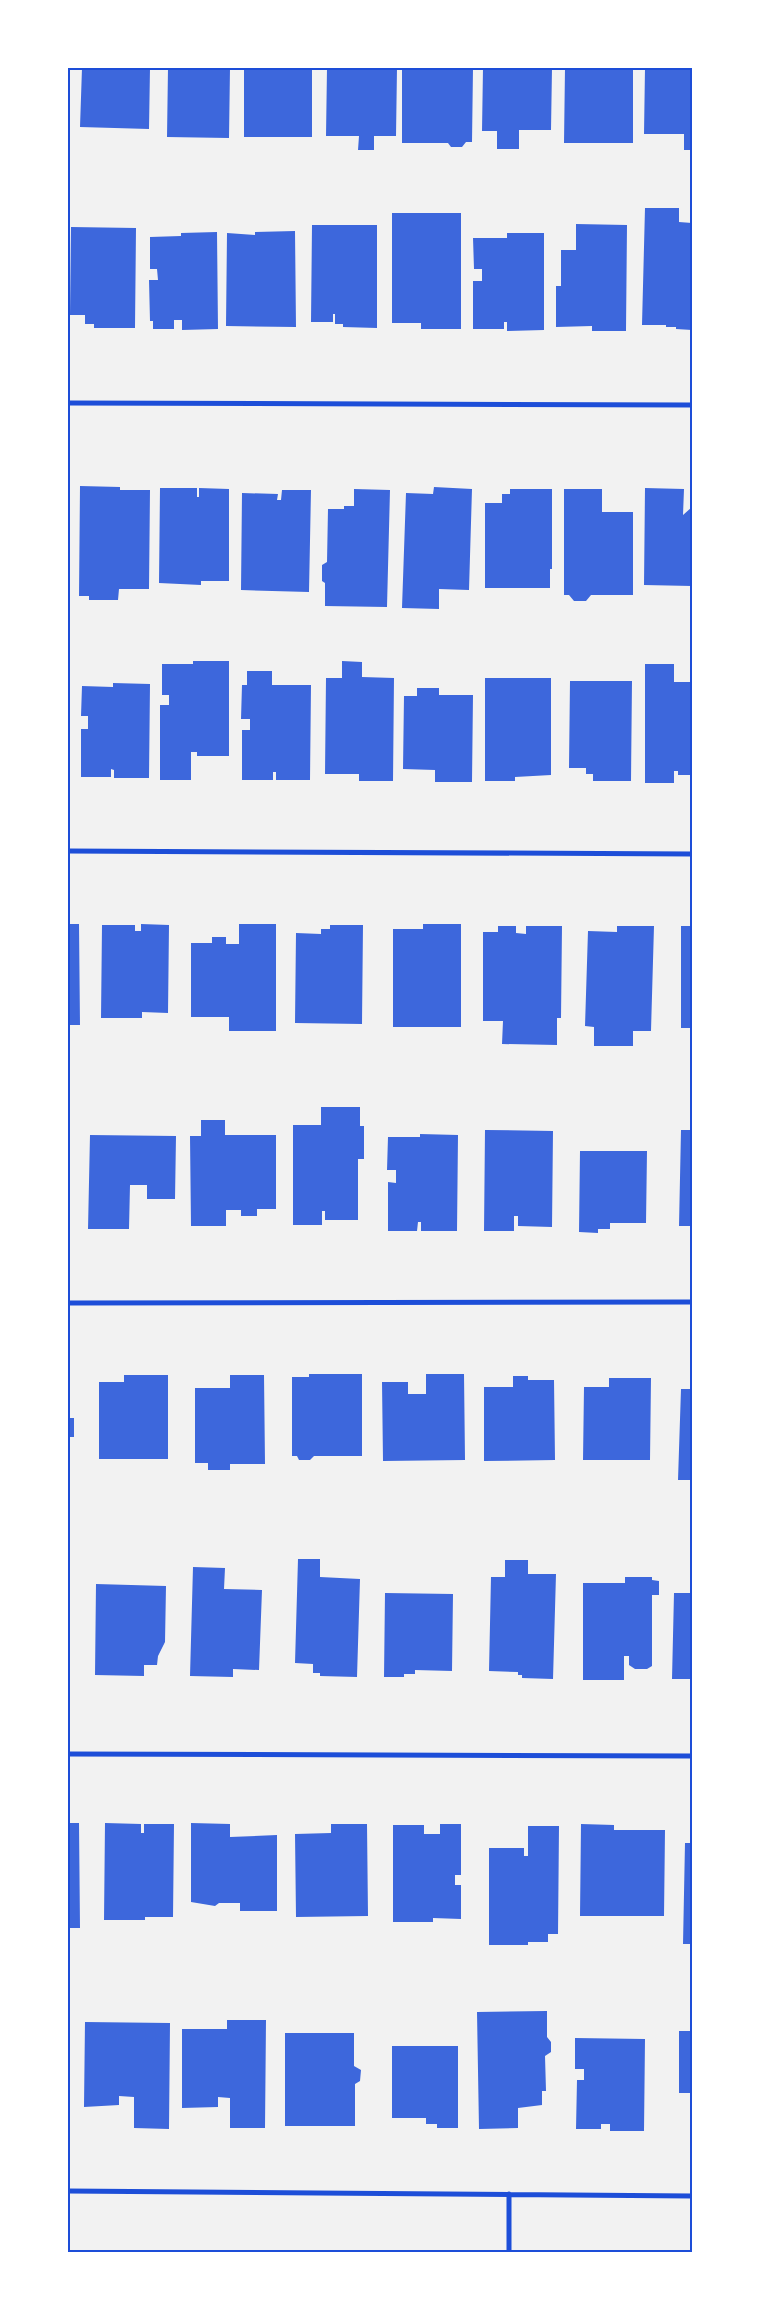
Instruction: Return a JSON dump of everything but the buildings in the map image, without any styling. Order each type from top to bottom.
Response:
[{"type":"street","points":[[68,403],[692,406]]},
{"type":"street","points":[[68,851],[692,854]]},
{"type":"street","points":[[68,1303],[692,1302]]},
{"type":"street","points":[[68,1754],[692,1756]]},
{"type":"street","points":[[68,2191],[692,2196]]},
{"type":"street","points":[[509,2252],[510,2194]]}]
